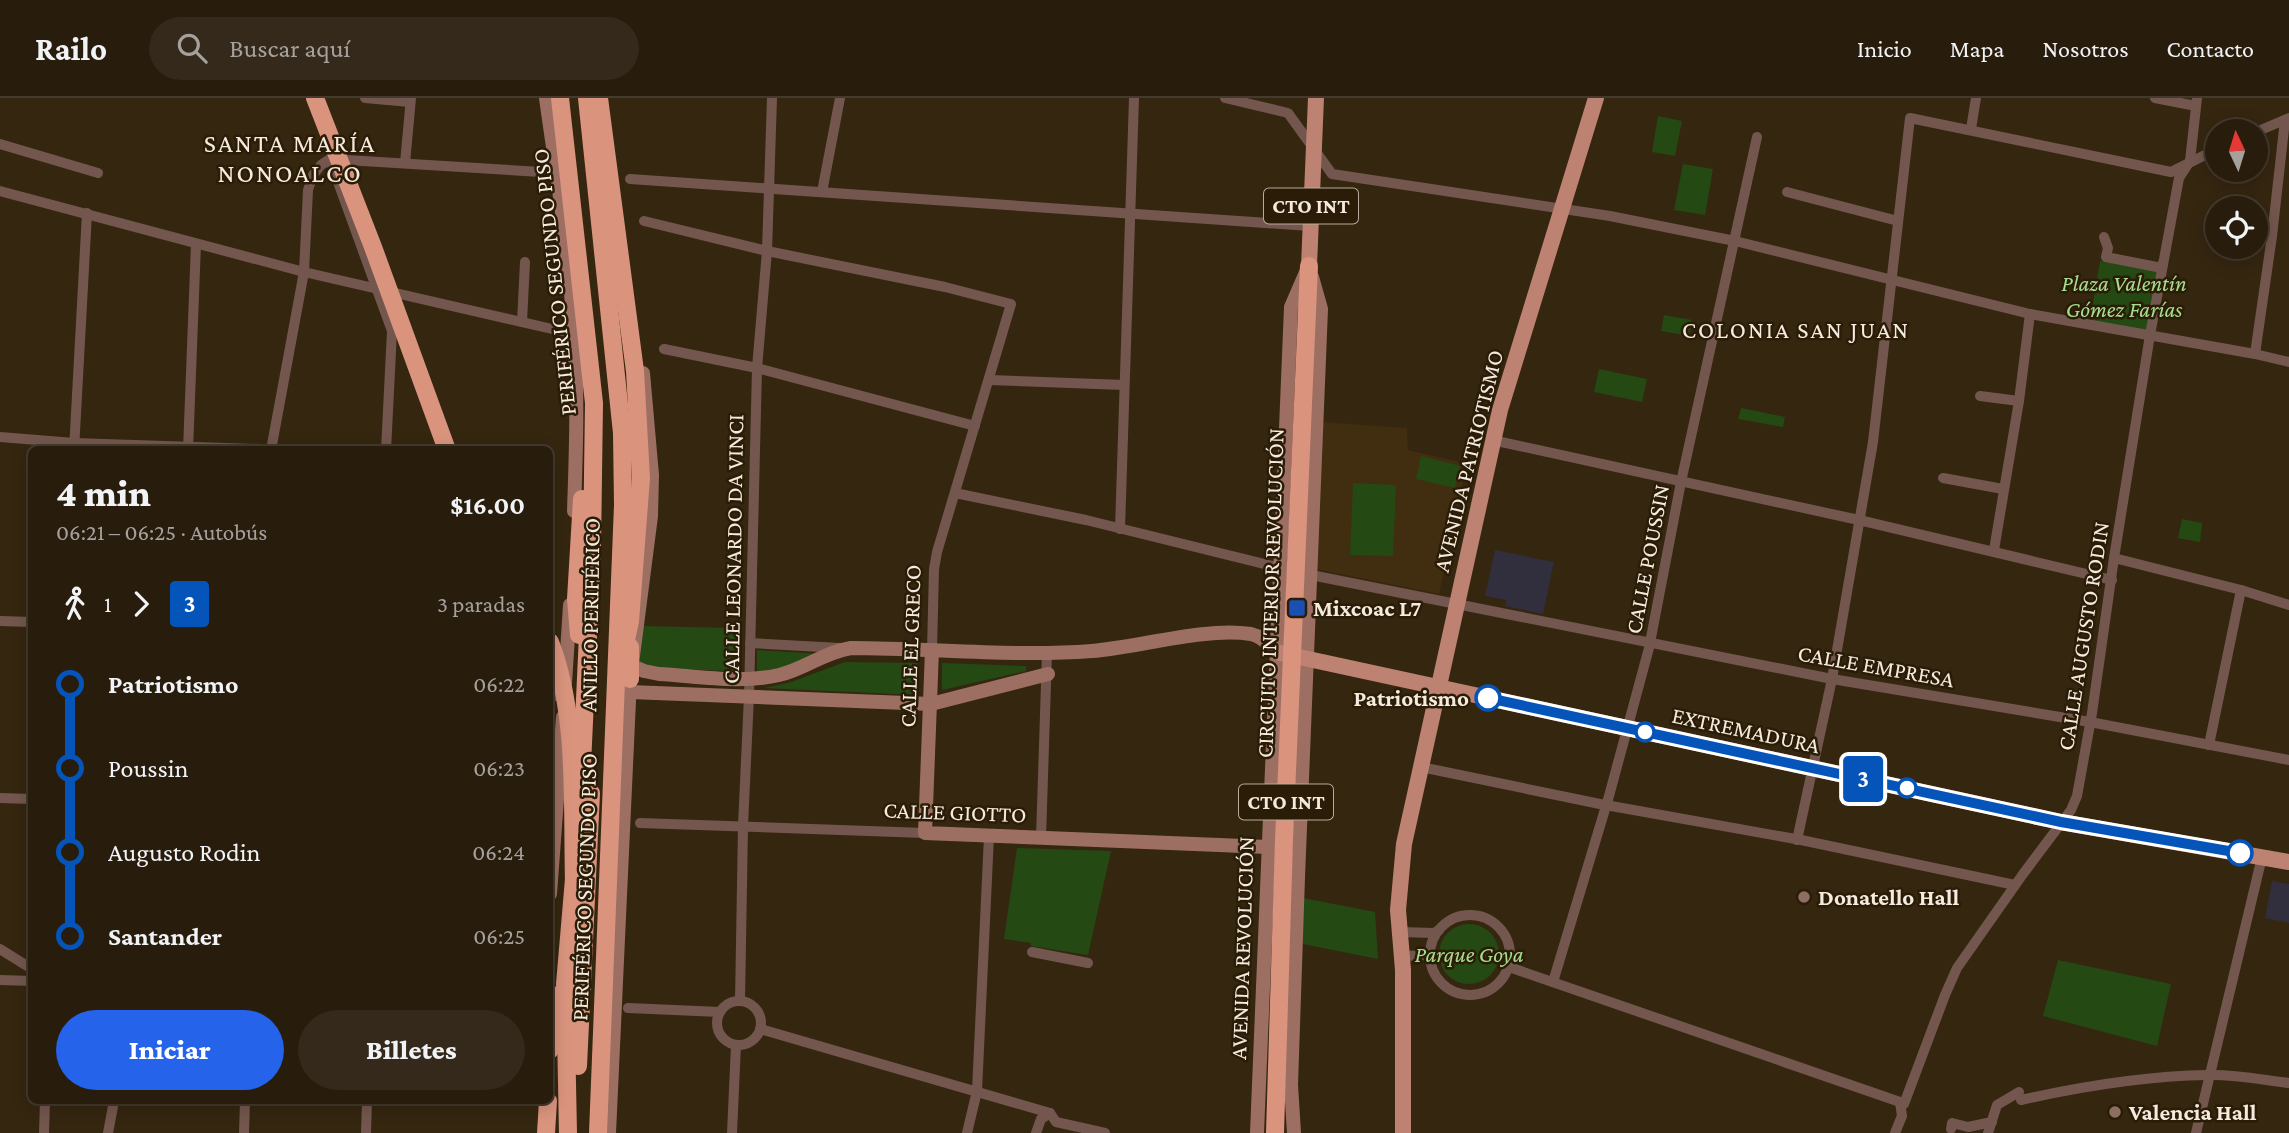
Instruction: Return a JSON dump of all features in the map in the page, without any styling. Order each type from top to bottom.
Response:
[{"type":"highway","points":[[315,98],[446,446]]},
{"type":"highway","name":"ANILLO PERIFÉRICO","points":[[581,98],[616,431],[627,681],[590,1133]]},
{"type":"highway","name":"PERIFÉRICO SEGUNDO PISO","points":[[587,98],[622,433],[623,505],[598,1133]]},
{"type":"highway","points":[[599,98],[635,371],[641,478],[627,681]]},
{"type":"highway","name":"ANILLO PERIFÉRICO","points":[[558,100],[600,434],[597,678],[575,1133]]},
{"type":"highway","name":"PERIFÉRICO SEGUNDO PISO","points":[[558,100],[585,433],[576,599],[583,746],[565,984],[568,1133]]},
{"type":"highway","name":"CIRCUITO INTERIOR REVOLUCIÓN","points":[[1275,1133],[1284,840],[1309,265]]},
{"type":"highway","points":[[553,651],[569,719],[574,882]]},
{"type":"highway","points":[[553,1018],[565,984]]},
{"type":"highway","points":[[547,1133],[548,1104]]},
{"type":"main road","points":[[605,98],[619,215],[642,359],[652,475],[651,516],[627,681],[609,1133]]},
{"type":"main road","name":"AVENIDA REVOLUCIÓN","points":[[1294,1133],[1291,1085],[1321,309],[1309,265],[1316,98]]},
{"type":"main road","name":"AVENIDA PATRIOTISMO","points":[[1403,1133],[1402,956],[1398,910],[1402,856],[1492,440],[1596,98]]},
{"type":"main road","points":[[553,809],[568,652],[577,435],[574,334],[557,173],[558,100]]},
{"type":"main road","name":"AVENIDA REVOLUCIÓN","points":[[1257,1133],[1291,307],[1309,265]]},
{"type":"main road","points":[[627,681],[644,671],[749,678],[780,675],[827,654],[851,648],[1047,653],[1113,649],[1188,637],[1230,634],[1256,636],[1267,641],[1276,652]]},
{"type":"main road","name":"CALLE EL GRECO","points":[[925,833],[932,650]]},
{"type":"main road","name":"EXTREMADURA","points":[[1276,652],[2061,822],[2289,862]]},
{"type":"main road","points":[[627,681],[749,696],[931,704],[1048,674]]},
{"type":"main road","name":"CALLE GIOTTO","points":[[925,833],[1268,847]]},
{"type":"main road","points":[[613,1053],[620,1133]]},
{"type":"main road","points":[[540,1133],[541,1104]]},
{"type":"street","points":[[307,98],[392,331],[386,446]]},
{"type":"street","points":[[365,98],[411,100],[405,163]]},
{"type":"street","name":"CALLE LEONARDO DA VINCI","points":[[740,1001],[757,368],[767,251],[772,98]]},
{"type":"street","points":[[822,192],[840,98]]},
{"type":"street","points":[[1120,529],[1134,98]]},
{"type":"street","points":[[1225,98],[1288,113],[1332,174],[1562,208],[1735,241],[2031,313],[2289,362]]},
{"type":"street","points":[[1971,129],[1976,98]]},
{"type":"street","points":[[2155,98],[2196,102]]},
{"type":"street","name":"CALLE AUGUSTO RODIN","points":[[1895,1133],[1902,1116],[1900,1102],[1904,1104],[1952,977],[2071,810],[2077,796],[2150,335],[2179,178],[2190,161],[2196,102]]},
{"type":"street","points":[[1797,839],[1832,679],[1873,442],[1910,118],[2171,172],[2205,154]]},
{"type":"street","points":[[2255,354],[2287,119],[2268,127]]},
{"type":"street","name":"CALLE POUSSIN","points":[[1553,982],[1606,805],[1650,644],[1681,482],[1757,137]]},
{"type":"street","points":[[0,144],[98,173]]},
{"type":"street","points":[[272,446],[304,272],[308,190],[313,175],[330,159],[557,173]]},
{"type":"street","points":[[630,179],[1310,226]]},
{"type":"street","points":[[0,191],[304,272],[574,334]]},
{"type":"street","points":[[1787,192],[1898,221]]},
{"type":"street","points":[[0,437],[74,446],[87,213]]},
{"type":"street","points":[[644,221],[767,251]]},
{"type":"street","points":[[2104,237],[2108,248],[2106,257],[2162,268],[2164,259]]},
{"type":"street","points":[[188,446],[196,244]]},
{"type":"street","name":"CALLE EL GRECO","points":[[767,251],[1011,304],[934,569],[932,650]]},
{"type":"street","points":[[522,322],[525,262]]},
{"type":"street","points":[[1994,550],[2031,313]]},
{"type":"street","points":[[664,349],[757,368],[975,426]]},
{"type":"street","points":[[989,380],[1124,385]]},
{"type":"street","points":[[1980,396],[2019,401]]},
{"type":"street","points":[[1492,440],[1994,550],[2112,580]]},
{"type":"street","points":[[1942,478],[2003,489]]},
{"type":"street","name":"CALLE EMPRESA","points":[[956,493],[1310,575],[1650,644],[1832,679],[2090,722],[2289,761]]},
{"type":"street","points":[[2114,558],[2289,605]]},
{"type":"street","points":[[2209,745],[2241,590]]},
{"type":"street","points":[[0,621],[28,622]]},
{"type":"street","points":[[750,643],[851,648]]},
{"type":"street","points":[[1041,838],[1047,653]]},
{"type":"street","points":[[553,686],[562,724]]},
{"type":"street","points":[[1421,767],[1606,805],[1797,839],[2015,885]]},
{"type":"street","points":[[0,798],[28,799]]},
{"type":"street","name":"CALLE GIOTTO","points":[[639,823],[925,833]]},
{"type":"street","points":[[967,1133],[977,1091],[989,836]]},
{"type":"street","points":[[2196,1133],[2262,857]]},
{"type":"street","points":[[1400,932],[1434,933],[1450,920],[1464,916],[1478,916],[1491,921],[1501,930],[1508,942],[1509,967],[1504,977],[1493,988],[1478,995],[1462,994],[1441,983],[1433,969],[1430,955],[1440,929]]},
{"type":"street","points":[[0,948],[28,967]]},
{"type":"street","points":[[1032,952],[1088,963]]},
{"type":"street","points":[[1402,956],[1430,955]]},
{"type":"street","points":[[1509,967],[1900,1102]]},
{"type":"street","points":[[0,980],[28,981]]},
{"type":"street","points":[[740,1001],[756,1009],[760,1017],[760,1029],[752,1040],[736,1045],[721,1036],[717,1020],[720,1012],[729,1004],[740,1001]]},
{"type":"street","points":[[628,1008],[720,1012]]},
{"type":"street","points":[[760,1029],[1050,1113],[1056,1122],[1105,1133]]},
{"type":"street","points":[[733,1133],[736,1045]]},
{"type":"street","points":[[1988,1133],[1997,1105],[2020,1096],[2130,1080],[2211,1074],[2289,1083]]},
{"type":"street","points":[[44,1133],[45,1104]]},
{"type":"street","points":[[108,1133],[113,1104]]},
{"type":"street","points":[[244,1133],[245,1104]]},
{"type":"street","points":[[366,1133],[367,1104]]},
{"type":"street","points":[[1036,1133],[1041,1119],[1050,1113]]},
{"type":"street","points":[[1951,1129],[1952,1123],[1968,1127],[1992,1122]]},
{"type":"shaded area","points":[[1322,422],[1407,428],[1408,450],[1467,464],[1439,594],[1316,569]]},
{"type":"shaded area","points":[[1495,550],[1554,562],[1543,614],[1505,606],[1506,600],[1485,596]]},
{"type":"shaded area","points":[[2272,881],[2289,884],[2289,923],[2265,918]]},
{"type":"green space","points":[[1658,116],[1682,121],[1675,156],[1652,152]]},
{"type":"green space","points":[[1683,164],[1713,169],[1705,215],[1674,210]]},
{"type":"green space","name":"Plaza Valentín Gómez Farías","points":[[2100,261],[2159,271],[2148,331],[2090,321]]},
{"type":"green space","points":[[1664,315],[1692,320],[1689,336],[1661,331]]},
{"type":"green space","points":[[1599,369],[1647,379],[1642,402],[1594,392]]},
{"type":"green space","points":[[1741,408],[1785,417],[1783,427],[1738,419]]},
{"type":"green space","points":[[1421,456],[1460,466],[1455,488],[1416,479]]},
{"type":"green space","points":[[1353,483],[1396,485],[1393,556],[1350,555]]},
{"type":"green space","points":[[2182,519],[2202,523],[2200,542],[2178,538]]},
{"type":"green space","points":[[641,626],[736,628],[735,671],[658,669],[639,663],[637,651]]},
{"type":"green space","points":[[757,650],[822,654],[791,666],[757,672]]},
{"type":"green space","points":[[845,662],[917,663],[917,695],[764,688],[791,682]]},
{"type":"green space","points":[[942,663],[1026,666],[1026,671],[942,690]]},
{"type":"green space","points":[[1017,848],[1111,851],[1088,955],[1004,939]]},
{"type":"green space","points":[[1303,898],[1375,912],[1378,959],[1303,944]]},
{"type":"green space","name":"Parque Goya","points":[[1463,924],[1475,924],[1494,937],[1499,954],[1497,966],[1486,979],[1475,984],[1463,984],[1444,971],[1439,960],[1439,948],[1452,929]]},
{"type":"green space","points":[[2058,960],[2171,984],[2157,1046],[2043,1016]]},
{"type":"bus line","name":"3","points":[[1488,698],[2061,822],[2240,853]]},
{"type":"place","name":"Mixcoac L7","points":[[1297,608]]},
{"type":"place","name":"Patriotismo","points":[[1488,698]]},
{"type":"place","name":"Donatello Hall","points":[[1804,897]]},
{"type":"place","name":"Valencia Hall","points":[[2115,1112]]},
{"type":"district","name":"SANTA MARÍA NONOALCO","points":[[290,158]]},
{"type":"district","name":"COLONIA SAN JUAN","points":[[1796,329]]}]
